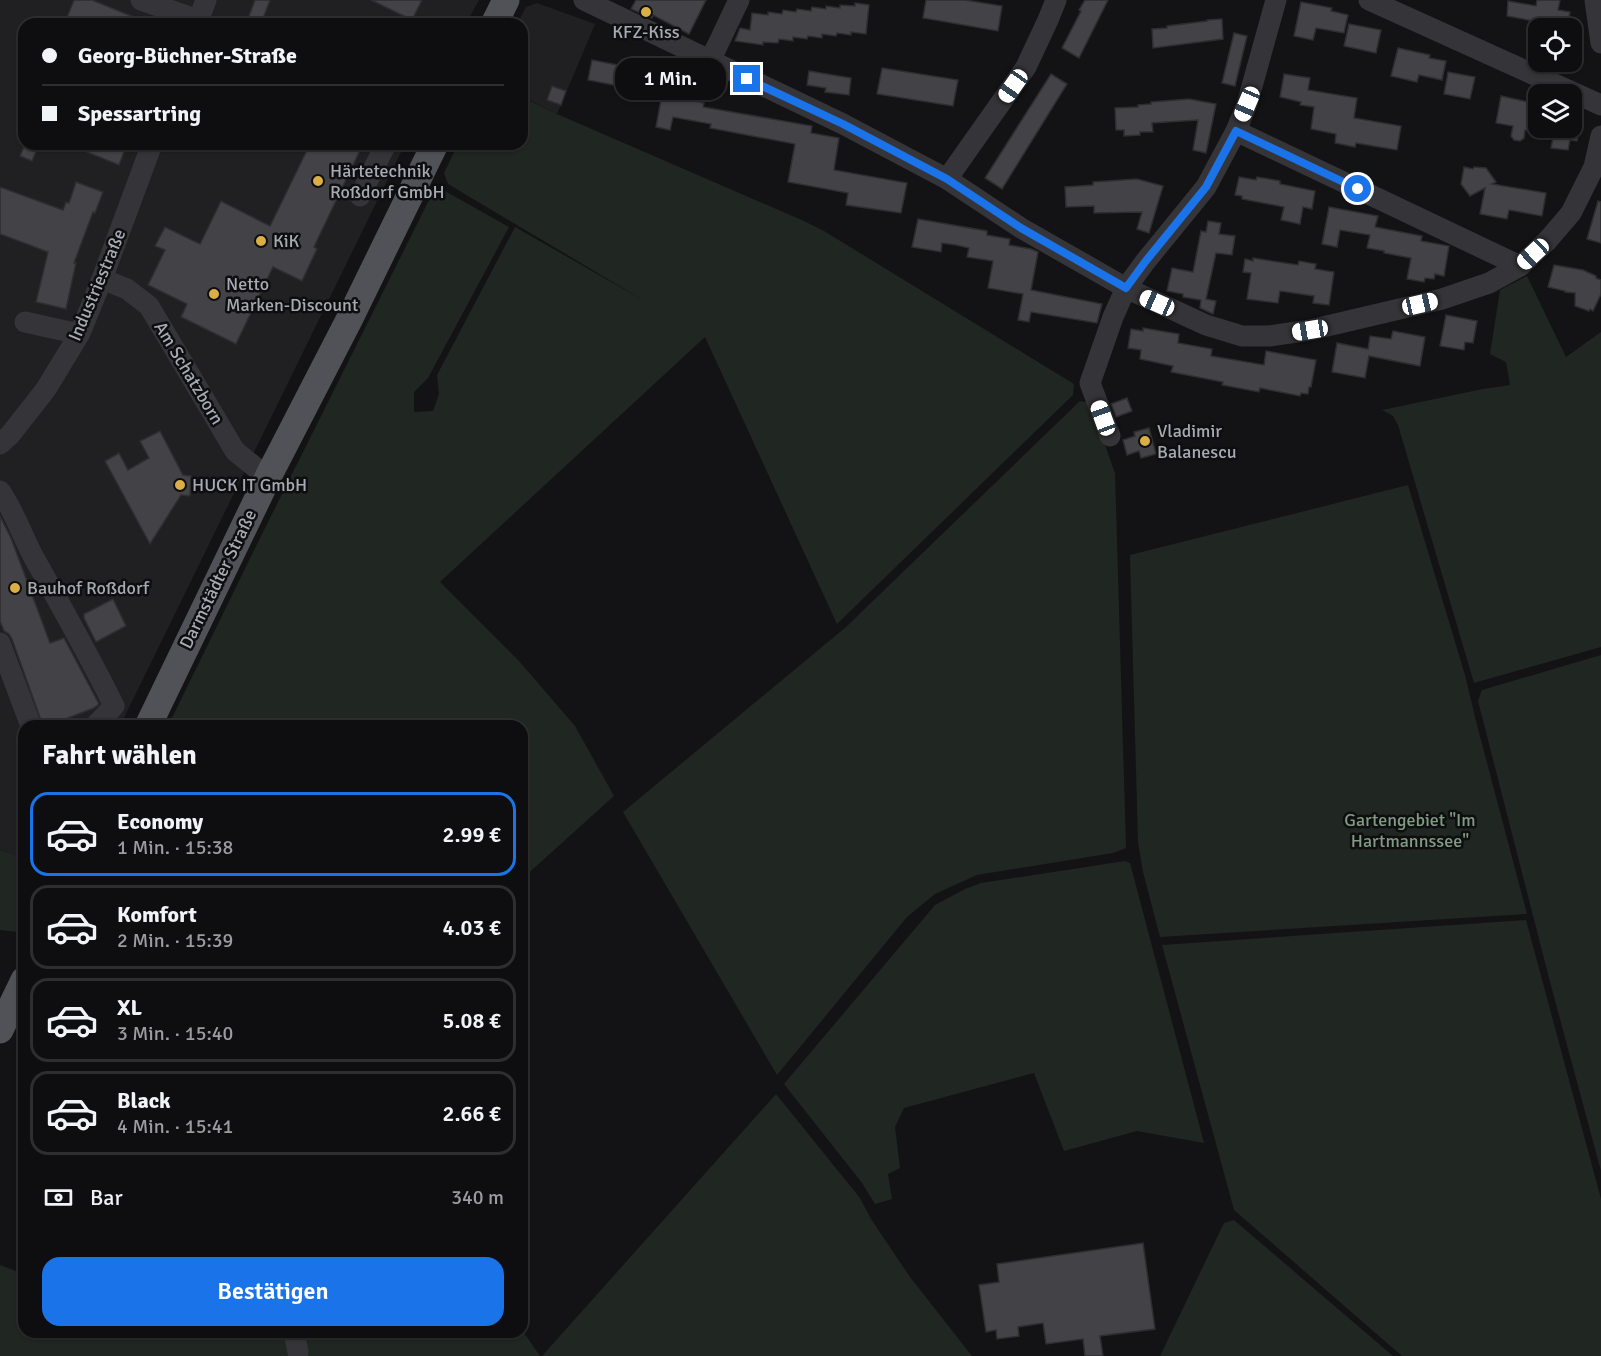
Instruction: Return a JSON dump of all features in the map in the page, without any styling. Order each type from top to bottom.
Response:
[{"type":"main road","points":[[497,18],[506,0]]},
{"type":"main road","name":"Darmstädter Straße","points":[[151,720],[269,475],[350,318],[432,150]]},
{"type":"main road","points":[[0,1030],[18,992]]},
{"type":"street","points":[[141,0],[187,18]]},
{"type":"street","points":[[199,18],[206,0]]},
{"type":"street","points":[[584,0],[843,124],[947,179],[1021,228],[1126,288],[1206,325],[1242,336],[1269,336],[1310,330],[1442,299],[1489,284],[1520,266],[1547,241],[1571,213],[1594,167],[1601,136]]},
{"type":"street","points":[[710,61],[739,0]]},
{"type":"street","points":[[947,179],[1026,67],[1056,0]]},
{"type":"street","points":[[1110,436],[1090,383],[1113,317],[1126,288],[1206,187],[1236,131],[1247,104],[1276,0]]},
{"type":"street","points":[[1370,0],[1601,105]]},
{"type":"street","points":[[1595,0],[1601,43]]},
{"type":"street","points":[[1236,131],[1520,266]]},
{"type":"street","name":"Industriestraße","points":[[0,444],[10,435],[46,389],[79,334],[150,150]]},
{"type":"street","points":[[360,196],[383,150]]},
{"type":"street","name":"Am Schatzborn","points":[[102,279],[127,289],[149,306],[235,451],[269,475]]},
{"type":"street","points":[[25,322],[79,334]]},
{"type":"street","points":[[0,490],[31,552],[94,664],[114,706],[101,720]]},
{"type":"street","points":[[0,643],[29,720]]},
{"type":"shaded area","points":[[0,0],[479,0],[469,18],[18,18],[18,150],[402,150],[123,720],[18,720],[18,856],[0,850]]},
{"type":"shaded area","points":[[537,3],[595,24],[557,114],[528,99],[528,18],[520,18],[526,7]]},
{"type":"green space","points":[[528,100],[824,231],[1074,384],[1073,395],[837,624],[705,337],[440,582],[519,661],[575,726],[614,796],[528,874],[528,720],[171,720],[436,186],[509,227],[428,378],[414,392],[414,412],[433,411],[439,394],[437,375],[515,227],[648,303],[448,184],[444,173],[455,150],[528,150]]},
{"type":"green space","points":[[1527,276],[1566,357],[1601,332],[1601,647],[1474,683],[1398,425],[1393,416],[1382,410],[1510,385],[1506,362],[1490,354],[1500,290]]},
{"type":"green space","points":[[1080,401],[1090,403],[1115,473],[1126,848],[1113,853],[977,875],[935,894],[907,917],[777,1075],[623,812],[846,627]]},
{"type":"green space","name":"Gartengebiet \"Im Hartmannssee\"","points":[[1408,485],[1465,675],[1527,914],[1160,937],[1143,872],[1138,842],[1130,555]]},
{"type":"green space","points":[[1601,655],[1601,1171],[1478,701],[1482,690]]},
{"type":"green space","points":[[0,850],[18,856],[18,932],[0,930]]},
{"type":"green space","points":[[1125,861],[1130,863],[1204,1143],[1137,1131],[1064,1151],[1034,1073],[904,1108],[895,1127],[900,1168],[888,1174],[892,1199],[875,1204],[862,1183],[784,1084],[935,905],[981,883]]},
{"type":"green space","points":[[1526,920],[1601,1199],[1601,1356],[1402,1356],[1234,1210],[1162,945]]},
{"type":"green space","points":[[776,1094],[860,1198],[871,1219],[910,1277],[972,1356],[542,1356]]},
{"type":"green space","points":[[1234,1220],[1393,1356],[1160,1356],[1224,1223]]},
{"type":"green space","points":[[0,1265],[18,1272],[18,1338],[528,1338],[540,1356],[0,1356]]},
{"type":"building","points":[[74,0],[92,0],[136,18],[67,18]]},
{"type":"building","points":[[255,0],[270,0],[263,18],[248,18]]},
{"type":"building","points":[[371,0],[422,0],[413,18],[408,18]]},
{"type":"building","points":[[636,0],[706,0],[689,34],[653,15],[652,18],[631,9]]},
{"type":"building","points":[[926,0],[965,0],[1002,6],[998,31],[923,18]]},
{"type":"building","points":[[1085,0],[1108,0],[1079,58],[1062,48]]},
{"type":"building","points":[[1537,0],[1560,0],[1558,10],[1570,12],[1569,18],[1528,18],[1528,20],[1507,16],[1508,1],[1536,6]]},
{"type":"building","points":[[1301,2],[1332,8],[1331,11],[1348,15],[1344,33],[1316,28],[1313,40],[1294,36]]},
{"type":"building","points":[[855,3],[869,5],[866,34],[851,32],[851,35],[822,34],[822,38],[793,37],[793,41],[779,39],[778,43],[763,42],[763,45],[735,41],[740,28],[750,30],[752,13],[782,14],[783,10],[811,11],[812,7],[840,8],[840,5],[855,6]]},
{"type":"building","points":[[1222,19],[1223,39],[1153,48],[1152,29]]},
{"type":"building","points":[[1349,24],[1381,30],[1376,53],[1344,46]]},
{"type":"building","points":[[1234,33],[1247,36],[1235,86],[1222,83]]},
{"type":"building","points":[[1398,48],[1446,61],[1442,80],[1419,75],[1417,82],[1391,76]]},
{"type":"building","points":[[592,60],[649,71],[645,91],[588,80]]},
{"type":"building","points":[[882,68],[958,80],[953,106],[877,94]]},
{"type":"building","points":[[809,71],[851,78],[849,95],[825,92],[826,88],[807,85]]},
{"type":"building","points":[[1448,72],[1475,77],[1470,99],[1444,94]]},
{"type":"building","points":[[1051,74],[1067,84],[1002,189],[985,178]]},
{"type":"building","points":[[1284,74],[1310,78],[1308,90],[1357,98],[1354,118],[1401,126],[1397,150],[1356,143],[1355,147],[1335,143],[1336,134],[1311,129],[1314,107],[1300,105],[1301,102],[1280,97]]},
{"type":"building","points":[[552,86],[566,91],[561,105],[547,100]]},
{"type":"building","points":[[662,94],[704,103],[703,107],[812,126],[811,133],[839,138],[834,170],[907,183],[901,213],[846,205],[848,193],[788,182],[795,144],[710,128],[711,124],[673,117],[670,130],[656,127]]},
{"type":"building","points":[[1501,96],[1528,102],[1528,131],[1525,130],[1524,138],[1520,141],[1514,140],[1511,136],[1513,126],[1496,123]]},
{"type":"building","points":[[1189,99],[1216,104],[1206,153],[1193,150],[1198,120],[1152,123],[1153,132],[1140,132],[1140,135],[1124,136],[1124,130],[1116,130],[1115,108]]},
{"type":"building","points":[[1553,138],[1578,138],[1577,141],[1570,140],[1568,150],[1551,148]]},
{"type":"building","points":[[22,150],[37,150],[32,161],[20,156]]},
{"type":"building","points":[[82,150],[125,150],[119,165]]},
{"type":"building","points":[[307,150],[360,150],[314,247],[317,249],[302,281],[273,267],[236,344],[181,317],[187,304],[148,285],[165,250],[155,246],[165,227],[200,244],[221,201],[270,226]]},
{"type":"building","points":[[1464,167],[1486,168],[1496,182],[1492,184],[1546,193],[1542,216],[1509,210],[1507,219],[1480,214],[1485,188],[1470,196],[1461,184]]},
{"type":"building","points":[[1239,177],[1280,181],[1280,184],[1315,191],[1312,209],[1303,207],[1300,224],[1281,220],[1284,207],[1242,199],[1242,196],[1235,195]]},
{"type":"building","points":[[1137,179],[1163,186],[1149,233],[1137,229],[1142,212],[1094,213],[1094,206],[1066,207],[1065,187],[1093,185],[1093,182]]},
{"type":"building","points":[[76,182],[103,192],[74,263],[76,263],[66,309],[36,302],[48,252],[0,234],[0,187],[63,210],[66,202],[69,203]]},
{"type":"building","points":[[1598,201],[1601,202],[1601,243],[1587,239]]},
{"type":"building","points":[[1329,207],[1378,216],[1375,227],[1422,236],[1421,241],[1449,246],[1444,276],[1435,274],[1434,279],[1425,278],[1424,282],[1407,279],[1411,258],[1367,248],[1370,235],[1340,230],[1337,247],[1322,244]]},
{"type":"building","points":[[918,219],[987,231],[987,235],[1010,239],[1009,245],[1038,252],[1031,290],[1102,304],[1097,323],[1031,312],[1029,322],[1018,320],[1023,294],[988,288],[993,261],[967,257],[969,248],[956,245],[942,243],[941,252],[912,247]]},
{"type":"building","points":[[1208,221],[1221,223],[1219,234],[1235,236],[1232,255],[1216,253],[1206,299],[1216,301],[1213,314],[1200,308],[1201,300],[1167,291],[1172,268],[1193,272],[1201,231],[1206,232]]},
{"type":"building","points":[[1253,258],[1298,265],[1299,261],[1316,264],[1315,269],[1334,272],[1329,305],[1313,303],[1314,296],[1280,291],[1278,303],[1247,299],[1251,273],[1243,272],[1245,259],[1253,261]]},
{"type":"building","points":[[1554,265],[1583,270],[1601,280],[1601,294],[1593,311],[1575,306],[1575,293],[1548,287]]},
{"type":"building","points":[[1446,315],[1477,321],[1473,343],[1465,342],[1464,350],[1440,346]]},
{"type":"building","points":[[1143,328],[1179,334],[1178,343],[1212,349],[1211,356],[1264,365],[1266,351],[1316,360],[1311,387],[1309,387],[1308,394],[1301,393],[1300,396],[1260,388],[1259,392],[1171,372],[1173,366],[1140,359],[1141,350],[1128,348],[1131,329],[1143,331]]},
{"type":"building","points":[[1393,331],[1425,337],[1420,366],[1369,356],[1365,378],[1332,372],[1337,343],[1368,349],[1370,336],[1391,339]]},
{"type":"building","points":[[1127,398],[1132,411],[1116,417],[1111,404]]},
{"type":"building","name":"Vladimir Balanescu","points":[[1149,428],[1156,454],[1141,458],[1139,451],[1127,455],[1123,440],[1135,436],[1134,432]]},
{"type":"building","points":[[160,431],[183,475],[191,476],[190,496],[181,495],[150,544],[105,461],[119,453],[128,470],[149,458],[140,441]]},
{"type":"building","name":"Bauhof Roßdorf","points":[[0,516],[11,538],[50,643],[64,638],[99,704],[63,720],[41,720],[12,639],[4,631],[0,621]]},
{"type":"building","points":[[113,599],[126,626],[96,642],[84,614]]},
{"type":"building","points":[[1143,1243],[1155,1329],[1100,1336],[1103,1356],[1085,1356],[1083,1339],[1046,1344],[1043,1323],[1018,1327],[1019,1336],[997,1339],[996,1330],[986,1332],[979,1285],[999,1282],[997,1264]]},
{"type":"place","name":"KFZ-Kiss","points":[[646,12]]},
{"type":"place","name":"Härtetechnik Roßdorf GmbH","points":[[318,181]]},
{"type":"place","name":"KiK","points":[[261,241]]},
{"type":"place","name":"Netto Marken-Discount","points":[[214,294]]},
{"type":"place","name":"Vladimir Balanescu","points":[[1145,441]]},
{"type":"place","name":"HUCK IT GmbH","points":[[180,485]]},
{"type":"place","name":"Bauhof Roßdorf","points":[[15,588]]},
{"type":"route","points":[[747,79],[843,124],[947,179],[1021,228],[1126,288],[1206,187],[1236,131],[1358,189]]}]
